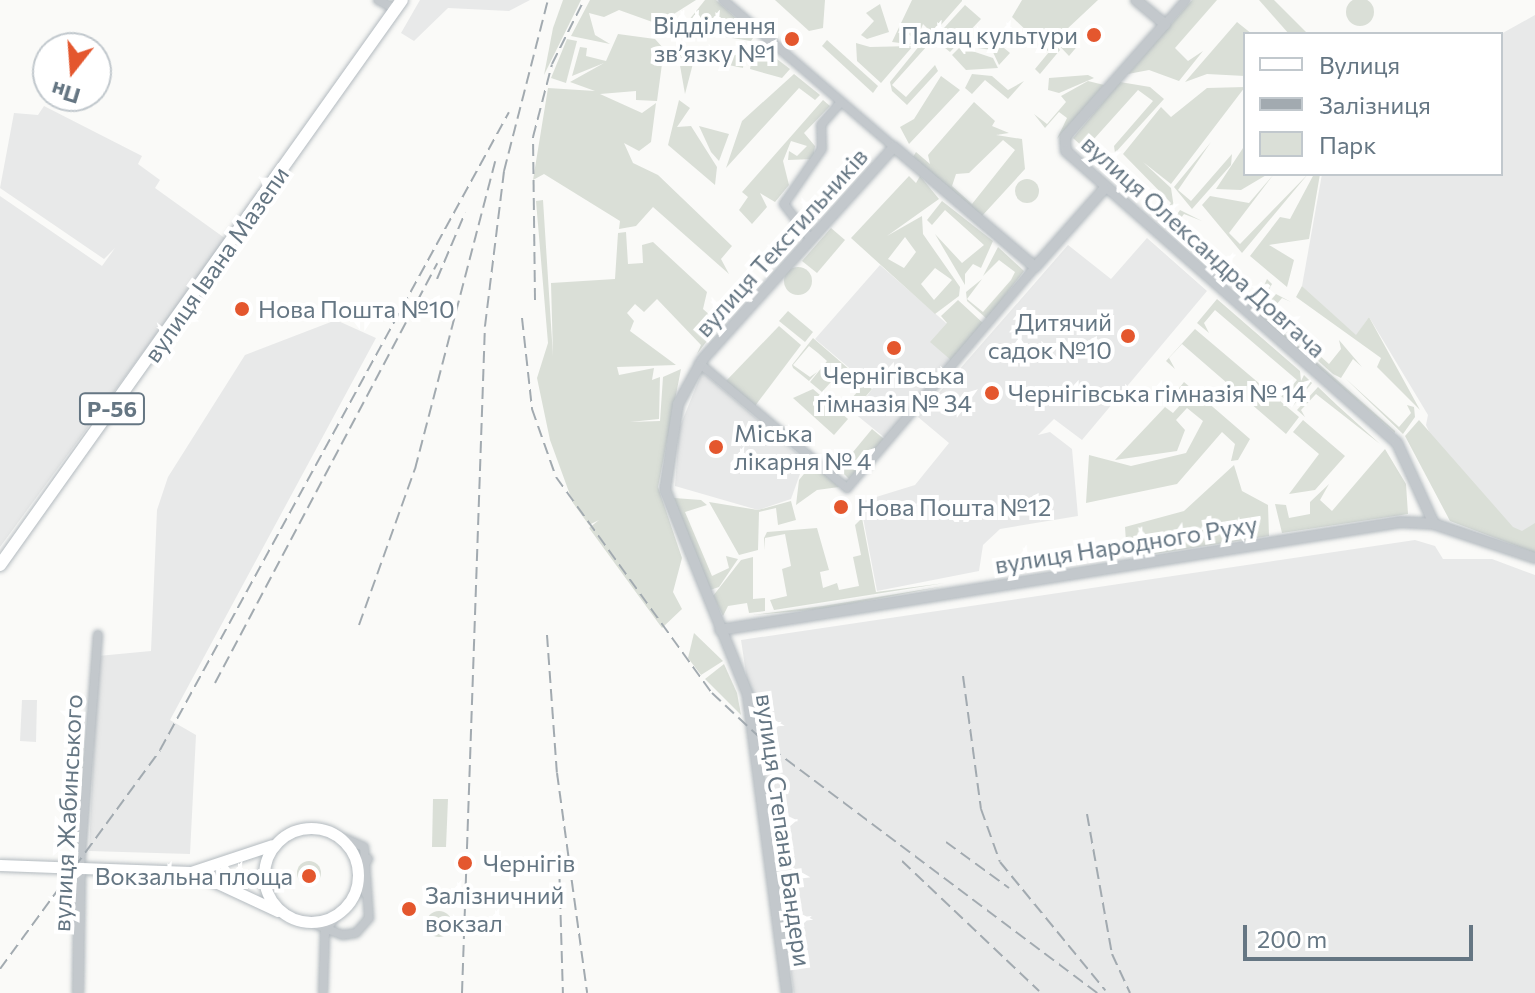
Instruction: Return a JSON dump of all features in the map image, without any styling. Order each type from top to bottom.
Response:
[{"type":"main road","name":"вулиця Івана Мазепи","points":[[0,565],[399,5]]},
{"type":"main road","points":[[0,865],[191,872],[276,843],[307,828],[335,834],[352,851],[359,873],[353,897],[337,915],[309,922],[191,872]]},
{"type":"main road","points":[[276,843],[264,880],[283,913]]},
{"type":"street","points":[[378,0],[399,5]]},
{"type":"street","name":"вулиця Текстильників","points":[[723,0],[1035,267]]},
{"type":"street","points":[[1136,0],[1165,24]]},
{"type":"street","name":"вулиця Олександра Довгача","points":[[1186,0],[1062,143],[1104,189],[1397,443],[1434,524]]},
{"type":"street","points":[[810,238],[784,204],[822,149],[821,125],[840,103]]},
{"type":"street","name":"вулиця Текстильників","points":[[720,630],[665,490],[678,404],[699,363],[894,147]]},
{"type":"street","name":"вулиця Текстильників","points":[[699,363],[847,488],[1104,189]]},
{"type":"street","name":"вулиця Народного Руху","points":[[720,630],[1263,542],[1434,524],[1535,558]]},
{"type":"street","name":"вулиця Степана Бандери","points":[[720,630],[748,695],[787,993]]},
{"type":"street","name":"вулиця Жабинського","points":[[78,993],[80,868],[98,635]]},
{"type":"street","points":[[309,922],[325,932],[356,933],[369,910],[369,858],[356,841],[335,834]]},
{"type":"street","points":[[369,858],[359,873],[369,910]]},
{"type":"street","points":[[323,993],[325,932],[337,915]]},
{"type":"shaded area","points":[[420,0],[530,0],[509,11],[448,8],[414,41],[401,33]]},
{"type":"shaded area","points":[[1535,15],[1535,543],[1468,517],[1426,425],[1428,415],[1369,317],[1356,336],[1302,286],[1322,176],[1503,176],[1503,33]]},
{"type":"shaded area","points":[[40,112],[56,112],[142,156],[138,164],[160,180],[155,188],[226,239],[0,547],[0,196],[102,266],[115,248],[104,259],[0,188],[14,113],[38,115]]},
{"type":"shaded area","points":[[1147,238],[1207,291],[1082,440],[1054,419],[1038,435],[1050,432],[1072,449],[1078,516],[1000,529],[983,545],[979,571],[877,591],[860,502],[915,485],[949,443],[918,417],[1068,245],[1111,279]]},
{"type":"shaded area","name":"Чернігівська гімназія № 34","points":[[880,265],[946,323],[979,330],[885,438],[854,413],[873,388],[815,339]]},
{"type":"shaded area","points":[[336,320],[376,338],[170,720],[196,735],[190,854],[89,851],[98,656],[151,651],[157,510],[168,477],[245,355]]},
{"type":"shaded area","points":[[702,372],[805,460],[791,499],[758,510],[675,486],[679,429]]},
{"type":"shaded area","points":[[1415,540],[1435,546],[1443,559],[1492,559],[1535,575],[1535,993],[794,993],[741,640]]},
{"type":"shaded area","points":[[22,700],[37,700],[36,742],[20,741]]},
{"type":"green space","points":[[1355,-1],[1365,-1],[1373,7],[1373,17],[1365,25],[1355,25],[1347,17],[1347,7]]},
{"type":"green space","points":[[563,0],[581,0],[544,75],[553,28]]},
{"type":"green space","points":[[590,0],[696,0],[658,24],[619,10],[604,17],[589,13],[595,35],[610,44],[571,36]]},
{"type":"green space","points":[[705,0],[716,0],[755,35],[751,41],[681,30]]},
{"type":"green space","points":[[775,0],[825,0],[823,28],[809,31]]},
{"type":"green space","points":[[912,0],[962,1],[933,34],[923,24],[916,42],[909,45],[914,39],[905,31],[900,43],[892,42]]},
{"type":"green space","points":[[1022,0],[1098,0],[1066,30],[1080,43],[1069,56],[1052,38],[1060,50],[1040,74],[1035,69],[1049,52],[1012,17]]},
{"type":"green space","points":[[1192,0],[1217,0],[1175,48],[1188,61],[1203,51],[1179,81],[1149,70],[1128,74]]},
{"type":"green space","points":[[1259,0],[1274,0],[1306,32],[1287,32]]},
{"type":"green space","points":[[880,4],[889,32],[867,39],[861,35],[874,21],[866,13]]},
{"type":"green space","points":[[965,5],[981,19],[950,52],[934,39]]},
{"type":"green space","points":[[1237,22],[1250,32],[1243,32],[1243,76],[1207,74],[1185,82]]},
{"type":"green space","points":[[984,31],[1010,53],[999,65],[992,50],[971,47],[965,42],[972,44]]},
{"type":"green space","points":[[618,34],[655,39],[664,49],[657,101],[636,100],[636,91],[600,94],[642,113],[656,103],[651,142],[639,151],[624,143],[633,163],[658,175],[732,246],[721,259],[729,274],[653,207],[636,226],[619,229],[620,221],[544,174],[533,180],[548,88],[595,91],[570,82],[604,63],[572,76],[580,47],[587,48],[586,56],[606,61]]},
{"type":"green space","points":[[567,39],[577,41],[566,83],[551,78]]},
{"type":"green space","points":[[827,40],[878,86],[873,93],[822,46]]},
{"type":"green space","points":[[680,43],[696,52],[685,94],[678,54]]},
{"type":"green space","points":[[856,43],[870,47],[913,46],[881,83],[857,61]]},
{"type":"green space","points":[[920,45],[927,46],[892,85],[906,97],[935,65],[938,71],[907,105],[892,91],[890,82]]},
{"type":"green space","points":[[701,47],[744,57],[743,68],[699,59]]},
{"type":"green space","points":[[960,47],[993,58],[998,68],[966,70],[952,55]]},
{"type":"green space","points":[[752,57],[777,59],[790,69],[782,78],[750,69]]},
{"type":"green space","points":[[794,74],[820,95],[815,100],[799,88],[726,168],[742,121]]},
{"type":"green space","points":[[972,74],[992,76],[1008,90],[1024,81],[1008,99],[985,80],[972,94],[965,88]]},
{"type":"green space","points":[[1088,75],[1094,78],[1059,93],[1048,90],[1049,78]]},
{"type":"green space","points":[[941,76],[960,90],[909,144],[900,127],[914,119]]},
{"type":"green space","points":[[1088,81],[1104,85],[1057,139],[1067,118],[1059,112],[1045,128],[1034,114],[1047,124],[1066,102],[1061,96]]},
{"type":"green space","points":[[1120,82],[1150,87],[1164,99],[1115,153],[1114,146],[1153,101],[1138,90],[1085,149],[1073,138]]},
{"type":"green space","points":[[1243,87],[1243,90],[1171,184],[1143,162],[1171,188],[1174,208],[1159,220],[1171,203],[1123,154],[1161,107],[1171,117],[1207,88]]},
{"type":"green space","points":[[679,100],[690,108],[677,127],[691,126],[717,167],[715,185],[668,145]]},
{"type":"green space","points":[[823,100],[830,106],[804,133],[815,146],[813,159],[788,160],[789,151],[797,156],[807,146],[791,141],[783,161],[789,185],[775,202],[760,193],[767,207],[752,224],[739,210],[748,197],[742,192]]},
{"type":"green space","points":[[974,102],[995,121],[992,126],[1009,133],[996,135],[1022,139],[1025,169],[982,216],[913,157],[916,152],[930,164],[928,155]],"holes":[[[1003,140],[1015,150],[972,204],[952,186],[956,174],[969,173]]]},
{"type":"green space","points":[[699,126],[729,134],[719,161],[711,152]]},
{"type":"green space","points":[[1211,142],[1178,190],[1191,201],[1232,154],[1231,165],[1192,209],[1174,187]]},
{"type":"green space","points":[[1243,148],[1243,176],[1265,176],[1241,190],[1216,189]]},
{"type":"green space","points":[[851,162],[861,169],[805,231],[797,225]]},
{"type":"green space","points":[[909,176],[916,183],[920,176],[939,199],[887,236],[922,216],[923,234],[960,287],[959,296],[935,314],[851,238]],"holes":[[[905,237],[916,252],[904,268],[888,259]],[[935,268],[952,280],[934,300],[921,284]]]},
{"type":"green space","points":[[1272,176],[1229,233],[1240,244],[1306,176],[1242,253],[1202,205],[1210,196],[1249,203]]},
{"type":"green space","points":[[1313,176],[1320,176],[1309,239],[1269,245],[1294,260],[1287,287],[1250,256],[1280,217],[1290,219]]},
{"type":"green space","points":[[1027,179],[1035,183],[1039,191],[1035,199],[1027,203],[1019,199],[1015,191],[1019,183]]},
{"type":"green space","points":[[543,200],[553,356],[551,283],[615,279],[618,233],[626,232],[628,264],[643,263],[642,245],[653,242],[707,292],[703,309],[720,324],[697,354],[701,345],[657,299],[644,312],[635,304],[627,313],[634,321],[630,331],[676,365],[617,367],[619,375],[654,368],[652,380],[660,377],[659,419],[630,422],[660,421],[663,377],[681,369],[658,487],[682,558],[673,592],[682,609],[662,628],[589,528],[599,520],[589,525],[573,503],[550,440],[537,378],[548,343],[536,201]]},
{"type":"green space","points":[[942,201],[993,241],[981,268],[973,264],[965,274],[965,285],[935,234],[962,263],[984,245],[945,210],[932,225],[927,220]]},
{"type":"green space","points":[[1180,210],[1202,221],[1184,214],[1174,227],[1258,299],[1267,279],[1272,284],[1259,309],[1167,229]]},
{"type":"green space","points":[[831,228],[845,240],[817,273],[802,261]]},
{"type":"green space","points":[[998,247],[1024,271],[987,319],[967,301],[966,292],[982,279],[967,299],[983,312],[1011,280],[1015,272],[999,260],[983,276]]},
{"type":"green space","points":[[798,267],[808,271],[812,281],[808,291],[798,295],[788,291],[784,281],[788,271]]},
{"type":"green space","points":[[1302,286],[1356,335],[1369,317],[1420,410],[1377,367],[1381,358],[1296,297]]},
{"type":"green space","points":[[1276,294],[1291,302],[1282,298],[1271,311],[1329,364],[1341,349],[1339,340],[1362,367],[1353,359],[1341,378],[1333,374],[1262,311]]},
{"type":"green space","points":[[1217,299],[1300,371],[1301,381],[1304,375],[1312,383],[1293,406],[1275,391],[1286,393],[1297,380],[1215,310],[1204,323],[1209,333],[1197,323]]},
{"type":"green space","points":[[958,300],[984,324],[952,361],[930,342],[947,323],[941,316]]},
{"type":"green space","points":[[788,311],[813,332],[805,342],[779,321]]},
{"type":"green space","points":[[1261,313],[1395,431],[1395,433],[1258,316]]},
{"type":"green space","points":[[779,326],[801,345],[755,406],[726,381]]},
{"type":"green space","points":[[1195,329],[1299,417],[1286,434],[1182,344],[1169,358],[1175,369],[1166,361]]},
{"type":"green space","points":[[813,338],[872,389],[851,414],[843,408],[859,390],[854,384],[839,373],[822,392],[810,382],[827,361],[818,353],[809,346],[793,365],[810,377],[817,372],[809,381],[793,368],[792,365]]},
{"type":"green space","points":[[1345,378],[1399,427],[1411,413],[1407,405],[1414,407],[1415,417],[1403,434]]},
{"type":"green space","points":[[1184,382],[1250,439],[1238,460],[1231,461],[1235,444],[1222,432],[1177,484],[1086,503],[1089,455],[1131,466],[1186,453],[1203,421],[1187,408],[1176,420],[1185,430],[1177,451],[1115,460],[1165,407],[1173,413],[1181,404],[1172,397]]},
{"type":"green space","points":[[1318,387],[1380,444],[1316,394],[1301,410],[1305,417],[1297,410]]},
{"type":"green space","points":[[813,389],[848,419],[834,435],[793,398]]},
{"type":"green space","points":[[1303,420],[1345,456],[1315,490],[1289,494],[1319,454],[1293,432]]},
{"type":"green space","points":[[1419,420],[1513,527],[1522,531],[1535,523],[1535,553],[1450,521],[1405,436]]},
{"type":"green space","points":[[872,429],[884,439],[849,479],[839,469]]},
{"type":"green space","points":[[1385,449],[1406,484],[1408,514],[1282,533],[1275,504],[1286,505],[1289,518],[1310,514],[1310,502],[1329,484],[1320,500],[1332,511]]},
{"type":"green space","points":[[813,463],[839,487],[817,490],[796,505],[799,480]]},
{"type":"green space","points":[[1234,465],[1242,491],[1268,505],[1269,536],[1142,556],[1138,535],[1126,542],[1125,527],[1184,511]]},
{"type":"green space","points":[[674,498],[701,500],[707,505],[685,512],[712,576],[729,568],[726,556],[738,559],[719,587],[710,590]]},
{"type":"green space","points":[[791,501],[796,520],[778,525],[776,508],[759,512],[758,550],[739,555],[709,502],[758,510]]},
{"type":"green space","points":[[862,518],[876,592],[945,583],[774,610],[770,600],[787,596],[782,569],[791,566],[785,534],[765,538],[765,550],[764,538],[767,532],[817,528],[829,570],[820,572],[823,588],[837,583],[839,590],[859,586],[853,557],[861,555],[855,525]]},
{"type":"green space","points":[[753,557],[753,599],[765,598],[765,611],[749,613],[747,603],[728,606],[723,616],[713,596],[741,560]]},
{"type":"green space","points":[[945,586],[824,609],[753,615],[823,606]]},
{"type":"green space","points":[[694,633],[723,661],[701,675],[688,658]]},
{"type":"green space","points":[[724,664],[737,693],[741,715],[705,679]]},
{"type":"green space","points":[[433,799],[448,799],[446,847],[432,847]]},
{"type":"green space","points":[[309,861],[320,868],[321,873],[314,884],[309,885],[298,878],[297,873],[304,862]]},
{"type":"green space","points":[[439,911],[448,915],[452,924],[448,933],[439,937],[430,933],[426,924],[430,915]]},
{"type":"railway","points":[[462,993],[485,326],[504,171],[548,0]]},
{"type":"railway","points":[[535,300],[533,137],[552,64],[584,0]]},
{"type":"railway","points":[[0,969],[160,750],[509,112]]},
{"type":"railway","points":[[359,625],[415,469],[496,157]]},
{"type":"railway","points":[[437,279],[465,213]]},
{"type":"railway","points":[[215,683],[437,263]]},
{"type":"railway","points":[[522,318],[532,409],[556,477],[712,693],[771,748],[1097,993]]},
{"type":"railway","points":[[547,635],[557,773],[587,993]]},
{"type":"railway","points":[[963,676],[981,809],[1000,862],[1105,990]]},
{"type":"railway","points":[[1087,814],[1112,954],[1130,993]]},
{"type":"railway","points":[[946,842],[1009,888]]},
{"type":"railway","points":[[559,861],[563,993]]},
{"type":"railway","points":[[902,861],[1039,991]]},
{"type":"place","name":"Палац культури","points":[[1094,35]]},
{"type":"place","name":"Відділення зв’язку №1","points":[[792,39]]},
{"type":"place","name":"Нова Пошта №10","points":[[242,309]]},
{"type":"place","name":"Дитячий садок №10","points":[[1128,336]]},
{"type":"place","name":"Чернігівська гімназія № 34","points":[[894,348]]},
{"type":"place","name":"Чернігівська гімназія № 14","points":[[992,393]]},
{"type":"place","name":"Міська лікарня № 4","points":[[716,447]]},
{"type":"place","name":"Нова Пошта №12","points":[[841,507]]},
{"type":"place","name":"Чернігів","points":[[465,863]]},
{"type":"place","name":"Вокзальна площа","points":[[309,876]]},
{"type":"place","name":"Залізничний вокзал","points":[[409,909]]}]
